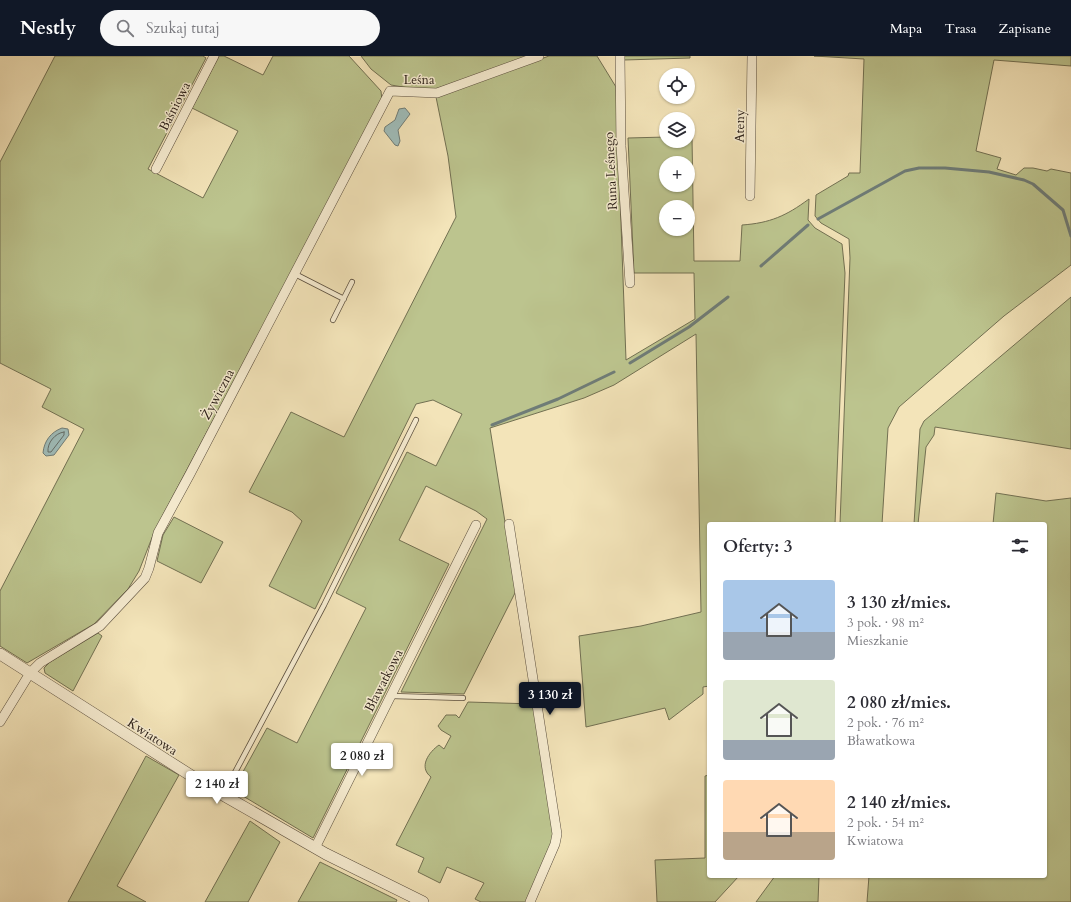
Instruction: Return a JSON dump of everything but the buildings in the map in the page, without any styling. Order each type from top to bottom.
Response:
[{"type":"street","name":"Baśniowa","points":[[156,169],[214,56]]},
{"type":"street","name":"Leśna","points":[[390,91],[437,93],[539,56]]},
{"type":"street","name":"Runa Leśnego","points":[[620,56],[621,146],[630,284]]},
{"type":"street","name":"Ateny","points":[[750,196],[752,56]]},
{"type":"street","name":"Żywiczna","points":[[0,722],[30,673],[40,663],[100,626],[145,578],[163,523],[390,91]]},
{"type":"street","points":[[508,524],[557,834],[555,844],[530,902]]},
{"type":"street","name":"Bławatkowa","points":[[315,848],[389,696],[476,525]]},
{"type":"street","name":"Kwiatowa","points":[[0,654],[223,795],[315,848],[423,902]]},
{"type":"lane","points":[[295,274],[344,299]]},
{"type":"lane","points":[[333,320],[352,282]]},
{"type":"lane","points":[[223,795],[324,605],[416,420]]},
{"type":"lane","points":[[389,696],[463,698]]},
{"type":"green space","points":[[55,56],[203,56],[206,58],[148,169],[203,198],[238,131],[192,108],[219,56],[224,56],[263,75],[273,56],[349,56],[381,91],[382,101],[155,530],[139,571],[128,589],[94,624],[27,663],[0,646],[0,591],[84,429],[42,407],[51,389],[0,363],[0,162]]},
{"type":"green space","points":[[361,56],[528,56],[436,89],[409,88],[391,85],[371,69]]},
{"type":"green space","points":[[549,56],[597,56],[616,87],[626,360],[695,319],[694,273],[634,273],[628,138],[659,137],[659,148],[692,148],[692,156],[659,156],[659,192],[693,192],[693,200],[659,200],[659,236],[694,236],[694,261],[740,261],[742,225],[777,218],[793,210],[809,199],[808,220],[815,228],[842,244],[845,273],[835,522],[707,522],[707,686],[703,687],[703,694],[669,720],[665,708],[586,727],[579,636],[641,626],[701,612],[696,334],[614,385],[584,398],[490,428],[516,591],[464,694],[401,692],[487,519],[476,511],[426,486],[399,540],[449,564],[313,838],[233,790],[267,728],[297,743],[366,608],[336,593],[407,452],[436,466],[462,414],[433,400],[416,404],[315,609],[269,586],[302,521],[292,512],[249,492],[291,412],[344,437],[456,217],[448,156],[436,97]]},
{"type":"green space","points":[[624,56],[690,56],[690,58],[624,60]]},
{"type":"green space","points":[[814,56],[1071,56],[1071,66],[994,60],[976,151],[1001,158],[997,169],[1016,175],[1024,168],[1047,171],[1051,169],[1071,173],[1071,265],[1004,316],[899,407],[888,428],[882,522],[840,522],[850,258],[849,239],[821,223],[815,216],[816,195],[848,176],[849,173],[860,173],[864,59]]},
{"type":"green space","points":[[1071,297],[1071,449],[935,427],[934,435],[926,447],[918,522],[914,522],[920,429],[924,421]]},
{"type":"green space","points":[[996,493],[1046,501],[1071,498],[1071,902],[867,902],[869,878],[1047,878],[1047,522],[993,522]]},
{"type":"green space","points":[[174,517],[223,542],[201,583],[157,561],[163,535]]},
{"type":"green space","points":[[98,633],[102,636],[73,691],[45,673],[44,668],[50,662]]},
{"type":"green space","points":[[468,702],[534,704],[554,837],[527,902],[481,902],[475,899],[484,883],[447,867],[440,883],[418,872],[424,858],[396,845],[431,777],[425,769],[426,760],[439,745],[444,749],[451,736],[441,730],[438,726],[446,715],[456,715],[459,718]]},
{"type":"green space","points":[[146,756],[179,775],[117,886],[146,902],[68,902]]},
{"type":"green space","points":[[705,776],[707,776],[707,878],[737,878],[715,902],[657,902],[655,860],[705,858]]},
{"type":"green space","points":[[250,821],[280,842],[248,902],[205,902]]},
{"type":"green space","points":[[320,862],[397,900],[396,902],[298,902]]},
{"type":"green space","points":[[774,878],[819,878],[818,902],[756,902]]},
{"type":"water","points":[[405,108],[410,114],[398,130],[400,141],[398,146],[395,145],[384,131],[385,127],[395,120],[399,109]]},
{"type":"water","points":[[62,428],[68,429],[69,435],[54,455],[46,456],[43,453],[47,441],[55,432]]},
{"type":"waterway","points":[[818,219],[905,171],[919,168],[945,168],[989,172],[1024,180],[1033,184],[1063,210],[1071,236]]},
{"type":"waterway","points":[[761,266],[808,225]]},
{"type":"waterway","points":[[630,363],[689,327],[728,297]]},
{"type":"waterway","points":[[492,425],[558,399],[614,372]]}]
